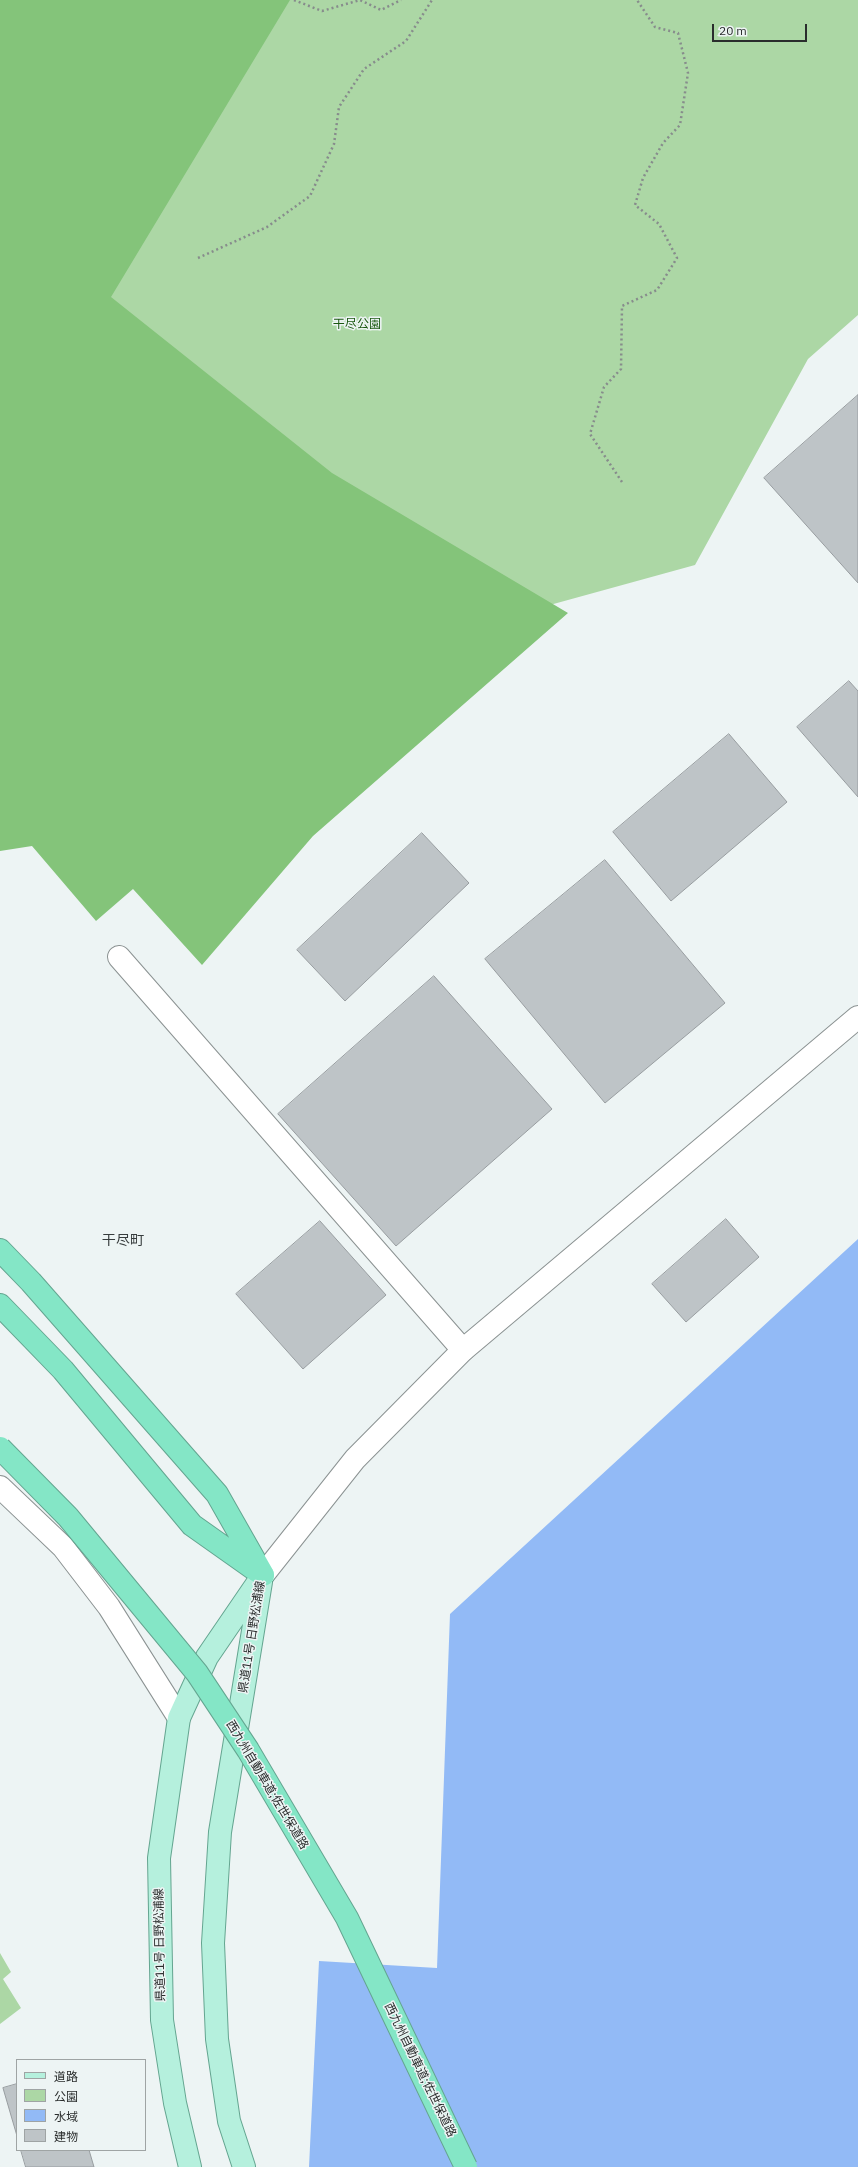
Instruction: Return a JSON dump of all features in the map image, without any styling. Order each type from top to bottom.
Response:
[{"type":"highway","points":[[0,1250],[31,1282],[217,1494],[263,1575]]},
{"type":"highway","points":[[0,1305],[63,1370],[192,1525],[263,1575]]},
{"type":"highway","name":"西九州自動車道;佐世保道路","points":[[0,1448],[68,1517],[197,1673],[248,1750],[347,1918],[466,2167]]},
{"type":"main road","name":"県道11号 日野松浦線","points":[[190,2167],[175,2103],[162,2020],[159,1858],[179,1718],[207,1657],[263,1575]]},
{"type":"main road","name":"県道11号 日野松浦線","points":[[244,2167],[229,2121],[218,2046],[213,1944],[220,1832],[263,1575]]},
{"type":"street","points":[[119,957],[463,1350]]},
{"type":"street","points":[[263,1575],[355,1459],[463,1350],[858,1017]]},
{"type":"street","points":[[0,1487],[62,1547],[109,1607],[179,1718]]},
{"type":"path","points":[[294,0],[322,11],[360,0],[381,10],[401,0]]},
{"type":"path","points":[[198,258],[266,227],[310,196],[334,144],[339,107],[364,69],[406,41],[432,0]]},
{"type":"path","points":[[622,482],[590,434],[604,387],[621,369],[622,306],[657,290],[677,258],[659,224],[635,205],[643,178],[663,143],[680,125],[688,74],[678,33],[655,26],[638,0]]},
{"type":"green space","points":[[0,0],[290,0],[111,297],[332,473],[568,613],[313,836],[202,965],[133,889],[96,921],[32,846],[0,851]]},
{"type":"green space","name":"干尽公園","points":[[171,0],[858,0],[858,315],[808,359],[695,565],[499,619],[0,279]]},
{"type":"green space","points":[[0,1953],[11,1972],[3,1979],[21,2008],[0,2024]]},
{"type":"water","points":[[858,1239],[858,2167],[309,2167],[319,1961],[437,1968],[450,1614]]},
{"type":"building","points":[[858,395],[858,583],[764,478]]},
{"type":"building","points":[[849,681],[858,691],[858,797],[797,727]]},
{"type":"building","points":[[729,734],[787,802],[671,901],[613,832]]},
{"type":"building","points":[[422,833],[469,883],[345,1001],[297,950]]},
{"type":"building","points":[[605,860],[725,1003],[605,1103],[485,959]]},
{"type":"building","points":[[434,976],[552,1109],[396,1246],[278,1114]]},
{"type":"building","points":[[726,1219],[759,1257],[686,1322],[652,1284]]},
{"type":"building","points":[[320,1221],[386,1295],[303,1369],[236,1294]]},
{"type":"building","points":[[16,2084],[16,2133],[3,2088]]},
{"type":"building","points":[[21,2151],[89,2151],[94,2167],[26,2167]]},
{"type":"district","name":"干尽町","points":[[123,1241]]}]
